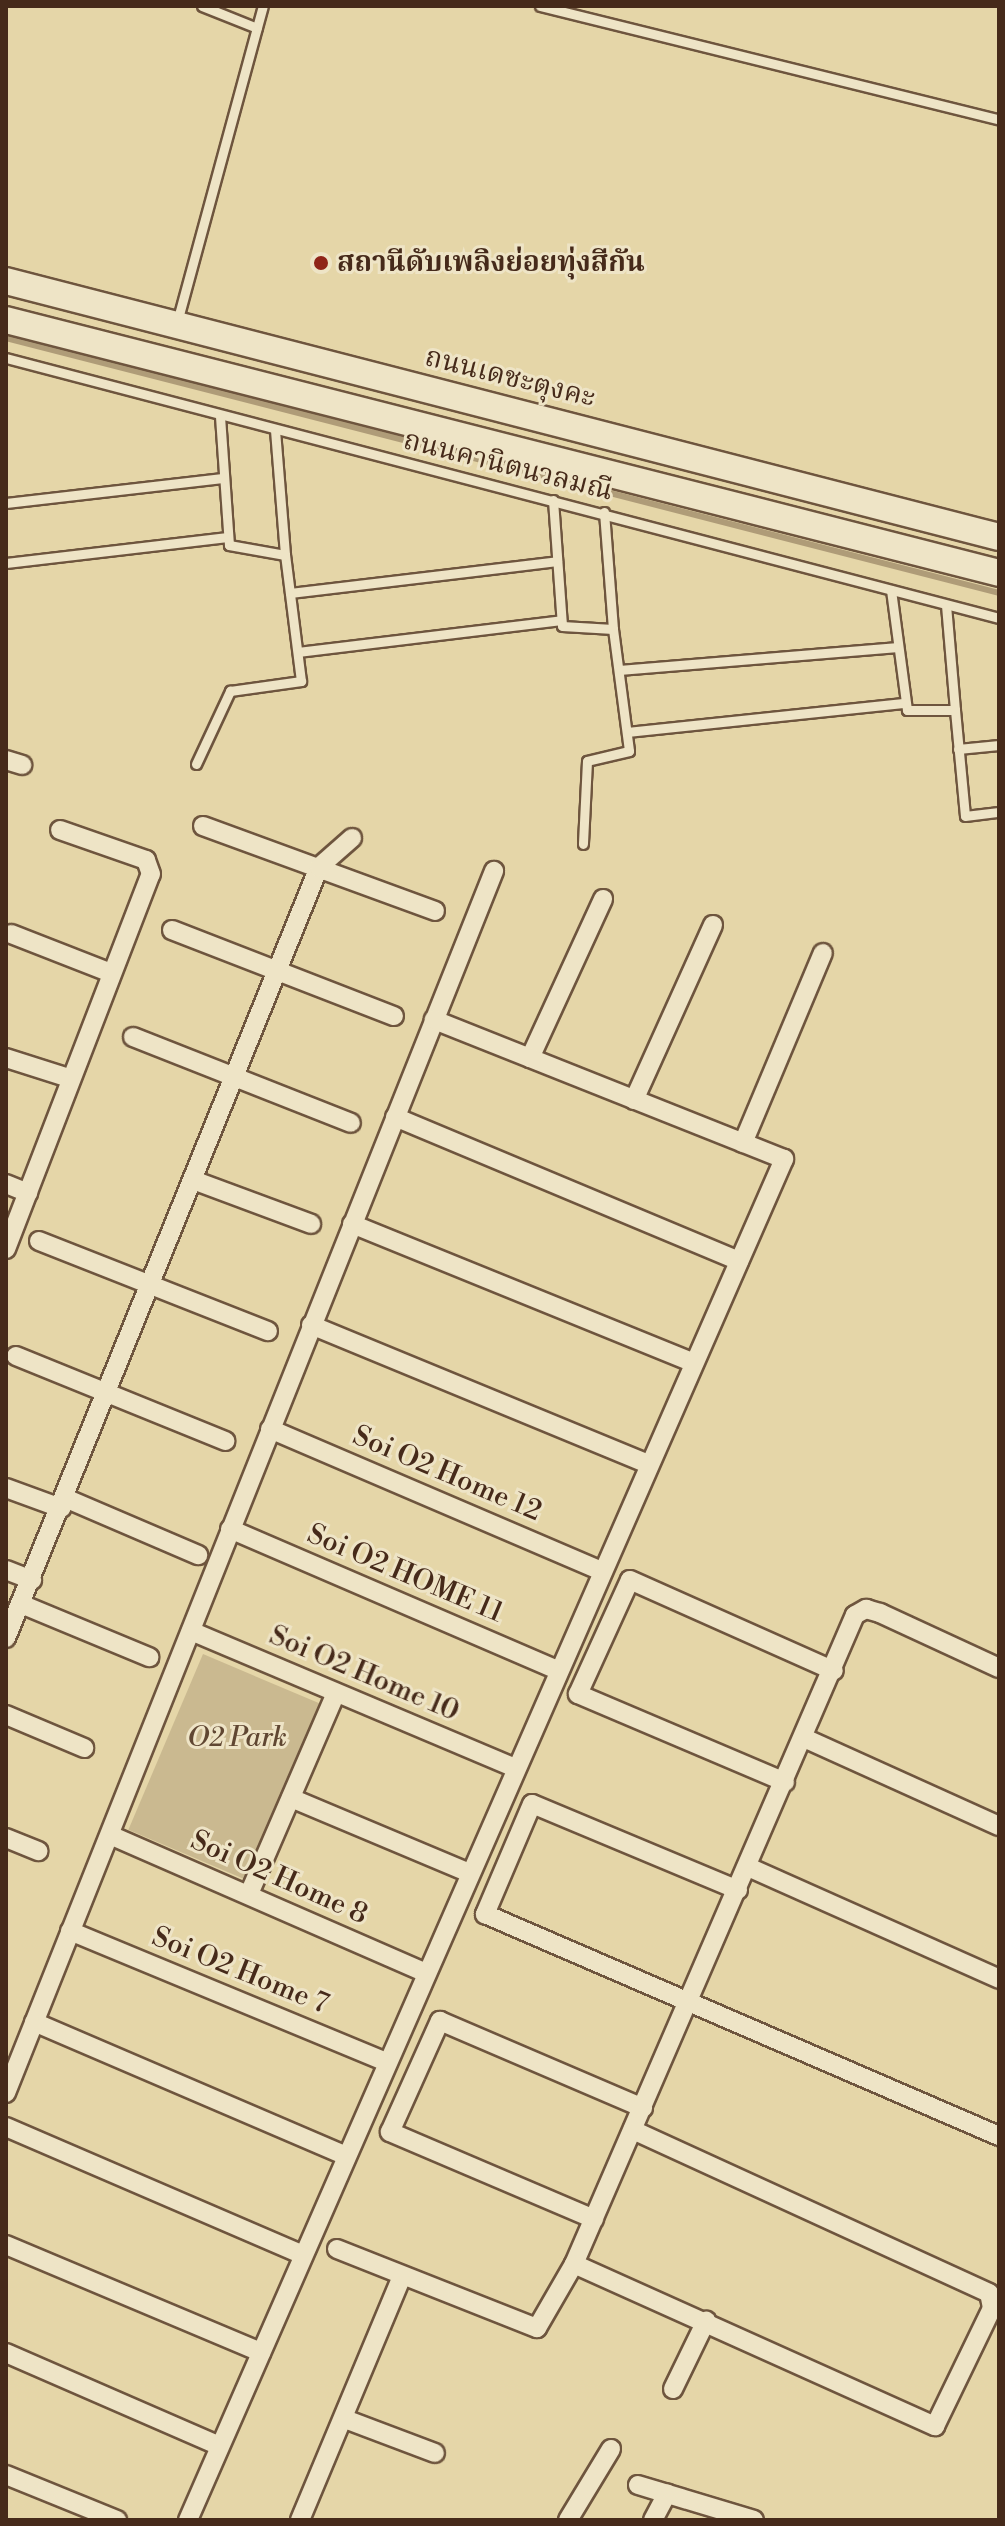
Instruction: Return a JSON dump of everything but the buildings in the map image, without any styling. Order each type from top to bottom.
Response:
[{"type":"street","name":"ถนนเดชะตุงคะ","points":[[6,281],[999,537]]},
{"type":"street","points":[[6,320],[999,573]]},
{"type":"street","points":[[626,478],[635,443]]},
{"type":"street","points":[[203,826],[435,911]]},
{"type":"street","points":[[6,1249],[150,867],[146,860],[60,830]]},
{"type":"street","points":[[6,1638],[319,867],[352,838]]},
{"type":"street","points":[[6,2093],[494,871]]},
{"type":"street","points":[[530,1058],[603,899]]},
{"type":"street","points":[[634,1100],[713,925]]},
{"type":"street","points":[[172,930],[276,973],[394,1016]]},
{"type":"street","points":[[11,934],[111,973]]},
{"type":"street","points":[[743,1143],[823,953]]},
{"type":"street","points":[[188,2520],[784,1159],[434,1020]]},
{"type":"street","points":[[133,1037],[351,1123]]},
{"type":"street","points":[[6,1058],[69,1078]]},
{"type":"street","points":[[395,1117],[739,1261]]},
{"type":"street","points":[[193,1180],[311,1224]]},
{"type":"street","points":[[6,1184],[28,1193]]},
{"type":"street","points":[[352,1224],[694,1363]]},
{"type":"street","points":[[39,1241],[268,1331]]},
{"type":"street","points":[[311,1325],[649,1464]]},
{"type":"street","points":[[16,1356],[106,1397],[225,1441]]},
{"type":"street","name":"Soi O2 Home 12","points":[[270,1429],[601,1571]]},
{"type":"street","points":[[6,1488],[63,1503],[198,1555]]},
{"type":"street","name":"Soi O2 HOME 11","points":[[230,1529],[558,1670]]},
{"type":"street","points":[[6,1570],[32,1580]]},
{"type":"street","points":[[785,1782],[578,1694],[630,1580],[834,1671]]},
{"type":"street","points":[[21,1604],[149,1657]]},
{"type":"street","points":[[337,2249],[531,2329],[547,2316],[574,2264],[643,2108],[834,1671],[855,1615],[866,1609],[999,1668]]},
{"type":"street","name":"Soi O2 Home 10","points":[[191,1631],[515,1768]]},
{"type":"street","points":[[249,1894],[336,1693]]},
{"type":"street","points":[[6,1715],[84,1748]]},
{"type":"street","points":[[804,1738],[999,1826]]},
{"type":"street","points":[[291,1798],[469,1873]]},
{"type":"street","points":[[738,1890],[532,1804],[485,1914],[690,1999],[999,2136]]},
{"type":"street","name":"Soi O2 Home 8","points":[[110,1835],[426,1973]]},
{"type":"street","points":[[6,1838],[38,1851]]},
{"type":"street","points":[[748,1867],[999,1979]]},
{"type":"street","name":"Soi O2 Home 7","points":[[70,1931],[387,2062]]},
{"type":"street","points":[[594,2219],[390,2132],[440,2021],[643,2108]]},
{"type":"street","points":[[34,2022],[346,2156]]},
{"type":"street","points":[[6,2127],[303,2255]]},
{"type":"street","points":[[574,2264],[935,2426],[993,2297],[633,2130]]},
{"type":"street","points":[[6,2245],[261,2352]]},
{"type":"street","points":[[300,2520],[345,2419],[402,2276]]},
{"type":"street","points":[[673,2389],[706,2321]]},
{"type":"street","points":[[6,2353],[220,2446]]},
{"type":"street","points":[[345,2419],[435,2453]]},
{"type":"street","points":[[568,2520],[611,2449]]},
{"type":"street","points":[[6,2475],[117,2520]]},
{"type":"street","points":[[638,2485],[754,2520]]},
{"type":"street","points":[[653,2520],[667,2494]]},
{"type":"lane","points":[[202,6],[257,28]]},
{"type":"lane","points":[[176,326],[263,6]]},
{"type":"lane","points":[[540,6],[999,120]]},
{"type":"lane","name":"ถนนคานิตนวลมณี","points":[[6,358],[220,417],[604,512],[999,618]]},
{"type":"lane","points":[[220,417],[227,537],[233,547],[285,555]]},
{"type":"lane","points":[[196,764],[230,691],[301,681],[285,555],[275,430]]},
{"type":"lane","points":[[6,503],[223,478]]},
{"type":"lane","points":[[553,500],[564,627],[613,629]]},
{"type":"lane","points":[[583,844],[587,761],[629,751],[613,629],[604,512]]},
{"type":"lane","points":[[6,563],[227,537]]},
{"type":"lane","points":[[290,593],[557,561]]},
{"type":"lane","points":[[891,590],[907,710],[955,710]]},
{"type":"lane","points":[[946,605],[965,816],[999,812]]},
{"type":"lane","points":[[298,652],[561,620]]},
{"type":"lane","points":[[619,670],[898,647]]},
{"type":"lane","points":[[627,732],[905,703]]},
{"type":"lane","points":[[958,749],[999,745]]},
{"type":"green space","name":"O2 Park","points":[[203,1654],[320,1704],[245,1879],[128,1830]]},
{"type":"waterway","points":[[6,338],[999,593]]},
{"type":"place","name":"สถานีดับเพลิงย่อยทุ่งสีกัน","points":[[321,263]]}]
